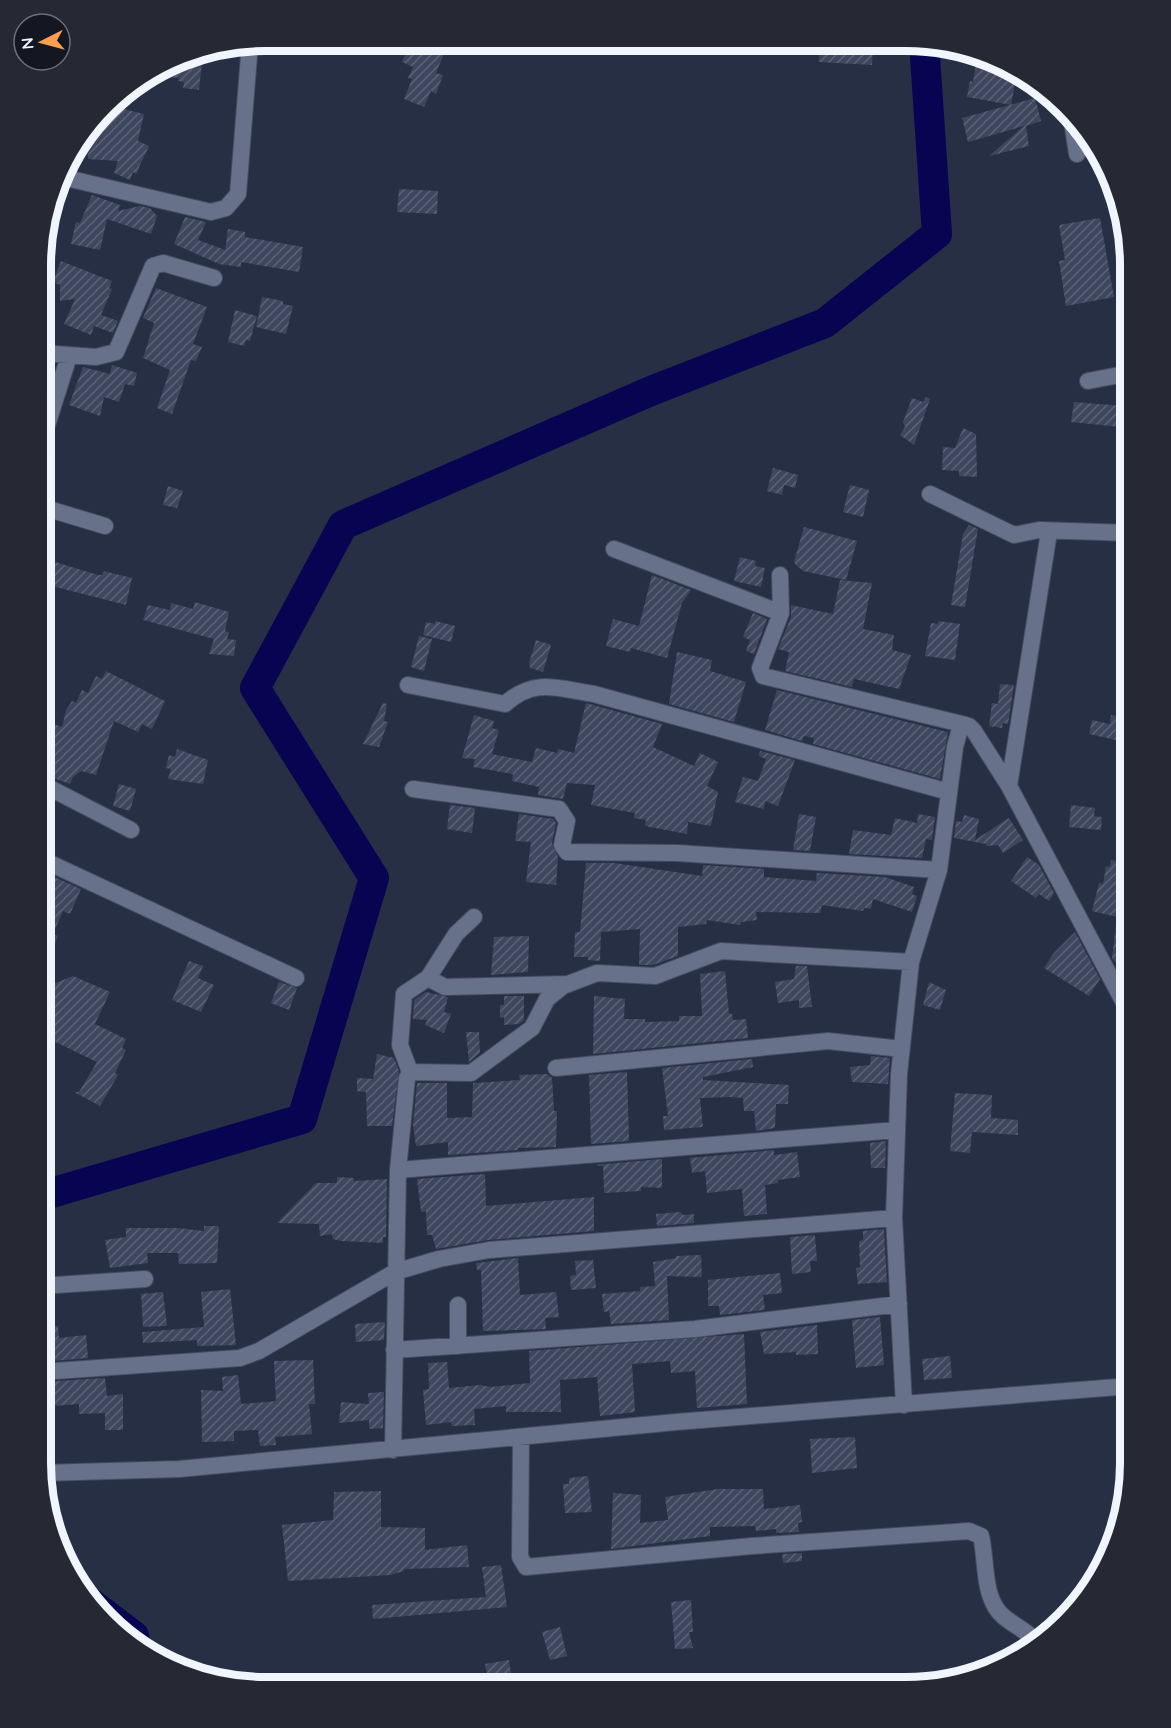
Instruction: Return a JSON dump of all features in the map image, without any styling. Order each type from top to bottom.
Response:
[{"type":"street","points":[[69,179],[211,212],[226,208],[238,194],[249,51]]},
{"type":"street","points":[[1074,132],[1077,154]]},
{"type":"street","points":[[51,354],[96,357],[116,351],[153,266],[164,263],[214,278]]},
{"type":"street","points":[[51,413],[69,356]]},
{"type":"street","points":[[1088,381],[1120,375]]},
{"type":"street","points":[[930,494],[1014,535],[1040,530],[1120,533]]},
{"type":"street","points":[[51,510],[105,526]]},
{"type":"street","points":[[1009,786],[1049,532]]},
{"type":"street","points":[[614,549],[781,613]]},
{"type":"street","points":[[780,575],[781,613],[760,668],[763,676],[966,725],[974,731],[1009,786],[1120,995]]},
{"type":"street","points":[[408,686],[505,704],[524,689],[539,687],[594,694],[949,792]]},
{"type":"street","points":[[904,1405],[894,1218],[902,1049],[911,962],[939,870],[956,740],[966,725]]},
{"type":"street","points":[[51,789],[131,830]]},
{"type":"street","points":[[414,789],[559,809],[567,821],[562,844],[567,852],[677,853],[939,870]]},
{"type":"street","points":[[51,864],[296,978]]},
{"type":"street","points":[[393,1450],[398,1170],[407,1078],[410,1072],[400,1045],[402,1000],[407,990],[428,978],[456,934],[474,917]]},
{"type":"street","points":[[410,1072],[471,1073],[532,1028],[547,999],[569,984],[597,973],[655,976],[721,951],[911,962]]},
{"type":"street","points":[[428,978],[445,987],[569,984]]},
{"type":"street","points":[[556,1068],[828,1041],[902,1049]]},
{"type":"street","points":[[398,1170],[897,1130]]},
{"type":"street","points":[[51,1371],[240,1358],[260,1351],[395,1272],[439,1259],[489,1250],[894,1218]]},
{"type":"street","points":[[51,1285],[145,1280]]},
{"type":"street","points":[[394,1350],[695,1329],[899,1304]]},
{"type":"street","points":[[458,1305],[458,1346]]},
{"type":"street","points":[[51,1473],[179,1469],[521,1437],[1120,1387]]},
{"type":"street","points":[[521,1437],[520,1557],[526,1568],[752,1546],[969,1531],[981,1536],[989,1594],[994,1607],[1032,1636]]},
{"type":"building","points":[[407,51],[445,51],[436,73],[443,75],[436,94],[431,91],[424,107],[404,99],[412,79],[408,78],[413,67],[402,62]]},
{"type":"building","points":[[820,51],[873,51],[872,65],[819,62]]},
{"type":"building","points":[[202,60],[199,90],[183,88],[184,82],[178,81],[179,78],[163,77]]},
{"type":"building","points":[[976,63],[1015,81],[1011,105],[967,97],[970,81],[973,82]]},
{"type":"building","points":[[1035,98],[1041,121],[1026,126],[1029,146],[989,156],[1024,126],[968,142],[962,118]]},
{"type":"building","points":[[120,108],[144,114],[138,141],[149,146],[136,174],[133,172],[130,180],[114,173],[118,161],[88,159],[89,143]]},
{"type":"building","points":[[399,189],[438,191],[437,214],[397,212]]},
{"type":"building","points":[[92,195],[120,205],[118,211],[140,206],[150,208],[157,216],[151,234],[107,219],[100,250],[71,244],[76,222],[80,223]]},
{"type":"building","points":[[185,217],[206,222],[198,240],[225,250],[228,229],[245,232],[245,237],[303,247],[299,272],[241,262],[241,267],[219,264],[174,244]]},
{"type":"building","points":[[1100,218],[1114,297],[1066,306],[1059,261],[1065,260],[1059,225]]},
{"type":"building","points":[[61,261],[112,281],[109,288],[112,289],[101,315],[118,321],[113,333],[94,326],[91,335],[64,324],[75,299],[60,301],[60,285],[53,282]]},
{"type":"building","points":[[156,288],[207,307],[193,344],[202,347],[196,361],[191,360],[172,414],[157,408],[170,370],[143,358],[154,323],[143,318]]},
{"type":"building","points":[[262,297],[283,301],[283,304],[293,306],[286,334],[256,327]]},
{"type":"building","points":[[235,310],[257,316],[250,341],[246,340],[244,346],[228,342]]},
{"type":"building","points":[[112,365],[137,373],[134,386],[125,384],[119,402],[104,397],[100,416],[69,405],[83,367],[110,374]]},
{"type":"building","points":[[926,397],[930,399],[914,445],[900,435],[905,427],[903,422],[912,398],[923,402]]},
{"type":"building","points":[[1074,402],[1120,406],[1120,427],[1071,422]]},
{"type":"building","points":[[963,428],[976,434],[977,477],[959,476],[959,471],[942,470],[943,447],[955,448]]},
{"type":"building","points":[[773,468],[798,475],[795,488],[784,485],[782,495],[767,491]]},
{"type":"building","points":[[850,485],[869,490],[863,517],[843,512]]},
{"type":"building","points":[[168,486],[183,491],[177,508],[163,505]]},
{"type":"building","points":[[969,525],[978,529],[965,607],[951,605],[963,534]]},
{"type":"building","points":[[804,527],[857,541],[846,580],[803,571],[796,565],[794,562]]},
{"type":"building","points":[[740,557],[756,561],[755,566],[765,568],[761,587],[734,581]]},
{"type":"building","points":[[51,561],[98,575],[102,575],[104,571],[132,578],[126,605],[51,586]]},
{"type":"building","points":[[652,575],[691,590],[682,603],[667,658],[631,648],[630,652],[606,646],[613,619],[639,626]]},
{"type":"building","points":[[840,580],[872,583],[863,629],[894,635],[892,650],[911,655],[899,689],[854,679],[852,687],[785,671],[789,652],[778,649],[791,617],[791,605],[833,614]]},
{"type":"building","points":[[195,602],[229,612],[225,631],[229,632],[227,639],[236,640],[234,656],[209,654],[214,639],[143,620],[148,605],[170,610],[171,603],[193,609]]},
{"type":"building","points":[[753,613],[767,619],[754,654],[746,651],[750,640],[743,637]]},
{"type":"building","points":[[435,621],[455,626],[451,642],[423,635],[426,622],[435,624]]},
{"type":"building","points":[[939,621],[960,624],[955,660],[925,656],[931,623],[938,624]]},
{"type":"building","points":[[419,636],[432,639],[424,671],[411,667]]},
{"type":"building","points":[[536,640],[551,645],[543,672],[530,668],[529,663]]},
{"type":"building","points":[[677,652],[712,660],[710,671],[746,682],[734,722],[669,704]]},
{"type":"building","points":[[106,671],[165,701],[152,729],[142,724],[138,732],[114,721],[96,775],[81,771],[73,777],[70,784],[51,777],[51,723],[62,727],[66,710],[72,701],[76,703],[82,690],[88,693],[96,676],[102,679]]},
{"type":"building","points":[[1000,684],[1014,685],[1008,724],[1003,723],[1002,728],[989,726],[992,703],[998,704]]},
{"type":"building","points":[[777,690],[948,732],[940,779],[813,744],[814,738],[804,736],[802,741],[765,730]]},
{"type":"building","points":[[383,703],[387,704],[384,721],[388,722],[379,747],[363,744]]},
{"type":"building","points":[[586,703],[662,724],[653,747],[694,766],[700,753],[718,762],[707,786],[718,792],[711,826],[688,822],[687,834],[645,826],[646,820],[634,818],[635,813],[591,805],[595,785],[567,783],[563,799],[538,795],[539,787],[512,781],[513,774],[473,767],[475,759],[462,758],[474,715],[494,721],[492,728],[499,730],[492,754],[532,762],[536,748],[557,753],[558,749],[574,753]]},
{"type":"building","points":[[1111,715],[1120,716],[1120,741],[1089,734],[1092,720],[1110,724]]},
{"type":"building","points":[[177,749],[208,760],[203,784],[168,779],[171,769],[166,768],[169,755],[175,757]]},
{"type":"building","points":[[760,751],[795,760],[778,806],[765,801],[764,809],[735,802],[743,777],[758,781],[766,759],[759,756]]},
{"type":"building","points":[[119,784],[136,789],[130,811],[113,806]]},
{"type":"building","points":[[450,805],[475,808],[472,833],[447,829]]},
{"type":"building","points":[[1071,805],[1095,808],[1094,816],[1102,817],[1101,830],[1069,827]]},
{"type":"building","points":[[519,814],[553,819],[556,823],[552,843],[558,857],[556,885],[526,882],[531,842],[515,841]]},
{"type":"building","points":[[799,814],[816,817],[810,851],[793,850]]},
{"type":"building","points":[[918,814],[935,817],[932,840],[926,839],[922,858],[849,854],[853,830],[891,835],[895,818],[917,823]]},
{"type":"building","points":[[964,815],[979,819],[975,840],[1009,818],[1023,840],[1003,853],[998,845],[986,846],[986,844],[954,838],[956,821],[962,822]]},
{"type":"building","points":[[1027,857],[1039,865],[1054,893],[1049,901],[1039,894],[1036,898],[1011,881]]},
{"type":"building","points":[[1111,860],[1120,861],[1120,963],[1115,962],[1112,958],[1117,917],[1092,911],[1099,883],[1103,884],[1106,866],[1110,867]]},
{"type":"building","points":[[586,863],[614,863],[702,876],[703,865],[764,869],[764,877],[816,881],[817,873],[885,877],[914,887],[912,894],[917,896],[912,912],[873,899],[871,909],[864,908],[863,911],[822,905],[820,913],[756,912],[757,920],[741,922],[740,925],[707,920],[706,924],[678,927],[678,956],[653,965],[639,965],[640,929],[601,932],[600,961],[588,960],[588,957],[574,957],[575,932],[580,932]]},
{"type":"building","points":[[51,876],[81,889],[70,914],[63,911],[53,934],[58,936],[53,949],[51,948]]},
{"type":"building","points":[[1075,932],[1100,979],[1089,996],[1044,968],[1053,954]]},
{"type":"building","points":[[529,936],[528,972],[491,975],[494,937]]},
{"type":"building","points":[[189,961],[203,966],[198,978],[214,985],[201,1012],[172,1000]]},
{"type":"building","points":[[796,966],[807,966],[812,1007],[799,1008],[799,1000],[778,1003],[775,982],[794,979]]},
{"type":"building","points":[[725,971],[729,1014],[732,1014],[733,1020],[746,1019],[748,1038],[593,1054],[594,996],[625,999],[624,1019],[645,1019],[645,1022],[679,1021],[679,1016],[702,1016],[700,974]]},
{"type":"building","points":[[73,976],[110,992],[95,1024],[126,1039],[122,1048],[126,1050],[115,1073],[118,1075],[100,1106],[74,1092],[79,1092],[97,1062],[51,1040],[51,988],[53,984]]},
{"type":"building","points":[[279,982],[297,988],[289,1010],[271,1003]]},
{"type":"building","points":[[929,982],[946,990],[940,1010],[923,1005]]},
{"type":"building","points":[[426,992],[448,997],[444,1012],[451,1014],[444,1033],[425,1025],[427,1020],[413,1019],[414,1000]]},
{"type":"building","points":[[504,996],[524,996],[524,1020],[519,1024],[504,1025],[504,1017],[500,1018],[500,1005],[504,1005]]},
{"type":"building","points":[[466,1032],[479,1032],[480,1053],[469,1062]]},
{"type":"building","points":[[377,1054],[394,1058],[399,1071],[392,1126],[367,1126],[366,1092],[357,1091],[357,1078],[373,1079]]},
{"type":"building","points":[[871,1056],[890,1058],[888,1084],[852,1082],[850,1067],[870,1065]]},
{"type":"building","points":[[752,1059],[753,1067],[703,1077],[703,1080],[789,1085],[788,1104],[776,1104],[775,1128],[756,1131],[754,1111],[744,1111],[743,1098],[730,1097],[700,1098],[703,1127],[664,1130],[663,1116],[668,1116],[662,1068]]},
{"type":"building","points":[[627,1072],[629,1141],[591,1144],[589,1075]]},
{"type":"building","points":[[547,1074],[552,1078],[554,1111],[557,1111],[556,1147],[518,1148],[518,1150],[448,1155],[448,1142],[416,1146],[413,1125],[417,1083],[447,1083],[447,1118],[472,1117],[473,1083],[520,1080],[519,1075]]},
{"type":"building","points":[[955,1093],[992,1095],[991,1118],[1018,1120],[1018,1135],[972,1132],[970,1153],[950,1151]]},
{"type":"building","points":[[886,1141],[885,1168],[871,1168],[870,1143]]},
{"type":"building","points":[[774,1150],[774,1155],[797,1152],[800,1177],[778,1180],[778,1183],[765,1185],[767,1214],[744,1216],[742,1189],[707,1193],[705,1171],[692,1173],[690,1158]]},
{"type":"building","points":[[662,1159],[662,1188],[641,1187],[641,1191],[604,1193],[603,1166],[594,1165]]},
{"type":"building","points":[[485,1174],[486,1206],[594,1197],[594,1231],[488,1240],[436,1249],[432,1235],[427,1235],[426,1211],[421,1212],[417,1179]]},
{"type":"building","points":[[337,1177],[354,1178],[354,1181],[387,1179],[386,1237],[383,1237],[383,1243],[341,1241],[333,1239],[332,1234],[320,1236],[319,1224],[277,1223],[316,1183],[337,1183]]},
{"type":"building","points":[[680,1212],[683,1215],[694,1214],[694,1223],[657,1226],[656,1214]]},
{"type":"building","points":[[204,1226],[219,1226],[217,1263],[179,1264],[178,1253],[147,1253],[148,1263],[110,1268],[105,1240],[126,1237],[126,1228],[178,1228],[204,1231]]},
{"type":"building","points":[[884,1229],[887,1282],[858,1284],[856,1268],[860,1267],[859,1241],[863,1240],[863,1231]]},
{"type":"building","points":[[815,1235],[817,1261],[810,1261],[811,1272],[792,1274],[790,1237]]},
{"type":"building","points":[[701,1255],[702,1277],[667,1276],[669,1320],[611,1324],[609,1311],[604,1312],[602,1294],[640,1291],[640,1287],[655,1286],[653,1262],[676,1258],[676,1256]]},
{"type":"building","points":[[518,1258],[520,1295],[556,1292],[559,1317],[545,1318],[546,1329],[483,1331],[481,1270],[477,1270],[476,1263]]},
{"type":"building","points":[[593,1260],[596,1288],[571,1290],[570,1276],[576,1275],[575,1261]]},
{"type":"building","points":[[780,1273],[782,1293],[763,1295],[765,1310],[720,1315],[719,1306],[708,1306],[708,1280]]},
{"type":"building","points":[[230,1289],[236,1345],[197,1346],[197,1340],[143,1343],[142,1332],[204,1327],[201,1292]]},
{"type":"building","points":[[163,1292],[167,1326],[143,1327],[141,1294]]},
{"type":"building","points":[[880,1317],[884,1365],[856,1368],[852,1320]]},
{"type":"building","points":[[385,1322],[384,1340],[356,1342],[355,1324]]},
{"type":"building","points":[[817,1325],[818,1354],[796,1355],[796,1352],[764,1354],[760,1332]]},
{"type":"building","points":[[51,1326],[58,1326],[59,1338],[86,1335],[88,1358],[51,1361]]},
{"type":"building","points":[[744,1334],[747,1404],[697,1408],[695,1371],[671,1373],[670,1361],[632,1364],[635,1412],[600,1416],[597,1377],[560,1380],[561,1412],[506,1412],[506,1406],[474,1409],[475,1425],[452,1426],[451,1422],[426,1425],[423,1390],[429,1389],[428,1363],[447,1362],[449,1388],[480,1385],[491,1387],[530,1383],[529,1351]]},
{"type":"building","points":[[950,1356],[952,1378],[924,1380],[922,1359]]},
{"type":"building","points":[[313,1360],[315,1404],[309,1404],[312,1434],[275,1437],[276,1445],[260,1446],[258,1430],[234,1431],[234,1441],[202,1442],[201,1390],[223,1391],[222,1377],[238,1375],[241,1404],[276,1401],[274,1361]]},
{"type":"building","points":[[105,1378],[107,1396],[123,1394],[123,1430],[105,1430],[105,1413],[79,1414],[79,1404],[51,1406],[51,1381]]},
{"type":"building","points":[[384,1392],[383,1428],[369,1429],[369,1420],[339,1423],[341,1402],[369,1404],[368,1393]]},
{"type":"building","points":[[855,1437],[857,1468],[812,1473],[810,1439]]},
{"type":"building","points":[[588,1476],[592,1512],[565,1513],[563,1484],[569,1484],[569,1478]]},
{"type":"building","points":[[718,1489],[763,1489],[764,1509],[800,1505],[802,1522],[798,1523],[799,1532],[776,1533],[776,1529],[756,1531],[755,1526],[710,1527],[710,1536],[611,1549],[613,1493],[641,1495],[640,1523],[668,1520],[665,1497]]},
{"type":"building","points":[[381,1491],[381,1527],[425,1528],[425,1550],[467,1545],[469,1567],[404,1569],[404,1571],[390,1575],[288,1581],[282,1525],[333,1520],[334,1492]]},
{"type":"building","points":[[802,1553],[802,1561],[783,1563],[782,1554]]},
{"type":"building","points":[[501,1565],[507,1607],[373,1619],[372,1605],[486,1597],[482,1567]]},
{"type":"building","points":[[691,1600],[693,1632],[689,1632],[693,1648],[675,1649],[671,1602]]},
{"type":"building","points":[[560,1627],[567,1656],[550,1660],[542,1632]]},
{"type":"building","points":[[509,1660],[512,1677],[480,1677],[480,1674],[487,1673],[485,1664]]},
{"type":"waterway","points":[[51,1193],[302,1119],[374,878],[255,688],[343,525],[651,391],[825,323],[937,234],[925,52]]}]
